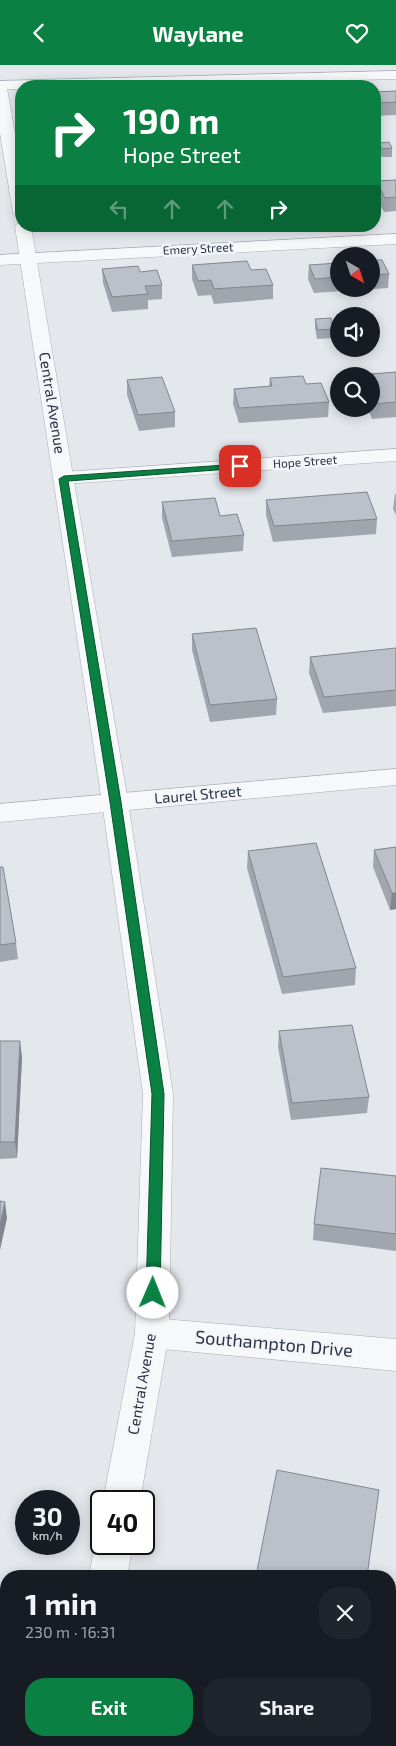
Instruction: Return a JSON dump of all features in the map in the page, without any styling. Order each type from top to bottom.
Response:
[{"type":"street","points":[[231,80],[396,75]]},
{"type":"street","points":[[15,87],[0,87],[15,177]]},
{"type":"street","name":"Central Avenue","points":[[25,232],[115,802],[158,1094],[152,1333],[124,1490]]},
{"type":"street","name":"Emery Street","points":[[0,260],[396,239]]},
{"type":"street","name":"Hope Street","points":[[64,479],[396,455]]},
{"type":"street","name":"Laurel Street","points":[[0,813],[396,777]]},
{"type":"street","name":"Southampton Drive","points":[[152,1333],[396,1355]]},
{"type":"street","points":[[109,1570],[112,1555]]},
{"type":"building","points":[[396,91],[396,102],[381,103],[381,92]]},
{"type":"building","points":[[389,142],[392,148],[382,149],[381,143]]},
{"type":"building","points":[[396,180],[396,197],[385,198],[381,190],[381,181]]},
{"type":"building","points":[[380,260],[382,260],[389,274],[380,274]]},
{"type":"building","points":[[247,261],[251,270],[266,269],[273,285],[214,289],[211,280],[198,281],[192,265]]},
{"type":"building","points":[[330,264],[330,278],[315,279],[309,265]]},
{"type":"building","points":[[138,266],[140,272],[157,270],[162,285],[145,286],[148,294],[112,297],[102,269]]},
{"type":"building","points":[[330,318],[330,329],[318,330],[315,319]]},
{"type":"building","points":[[396,372],[396,402],[380,403],[380,373]]},
{"type":"building","points":[[303,376],[306,384],[321,383],[329,402],[239,408],[234,389],[272,386],[270,378]]},
{"type":"building","points":[[162,377],[175,412],[138,415],[127,380]]},
{"type":"building","points":[[367,492],[377,519],[274,526],[266,500]]},
{"type":"building","points":[[215,498],[220,516],[237,514],[244,535],[172,541],[162,502]]},
{"type":"building","points":[[256,628],[277,699],[210,705],[192,634]]},
{"type":"building","points":[[396,648],[396,690],[324,697],[310,657]]},
{"type":"building","points":[[316,843],[356,968],[283,977],[248,851]]},
{"type":"building","points":[[396,847],[396,893],[392,893],[374,850]]},
{"type":"building","points":[[0,867],[3,867],[16,943],[0,945]]},
{"type":"building","points":[[352,1025],[369,1097],[292,1103],[279,1031]]},
{"type":"building","points":[[0,1041],[20,1041],[15,1142],[0,1142]]},
{"type":"building","points":[[321,1168],[396,1176],[396,1234],[314,1224]]},
{"type":"building","points":[[0,1201],[5,1202],[0,1225]]},
{"type":"building","points":[[277,1470],[379,1490],[368,1570],[257,1570]]},
{"type":"route","points":[[153,1293],[158,1094],[115,802],[64,479],[240,466]]}]
